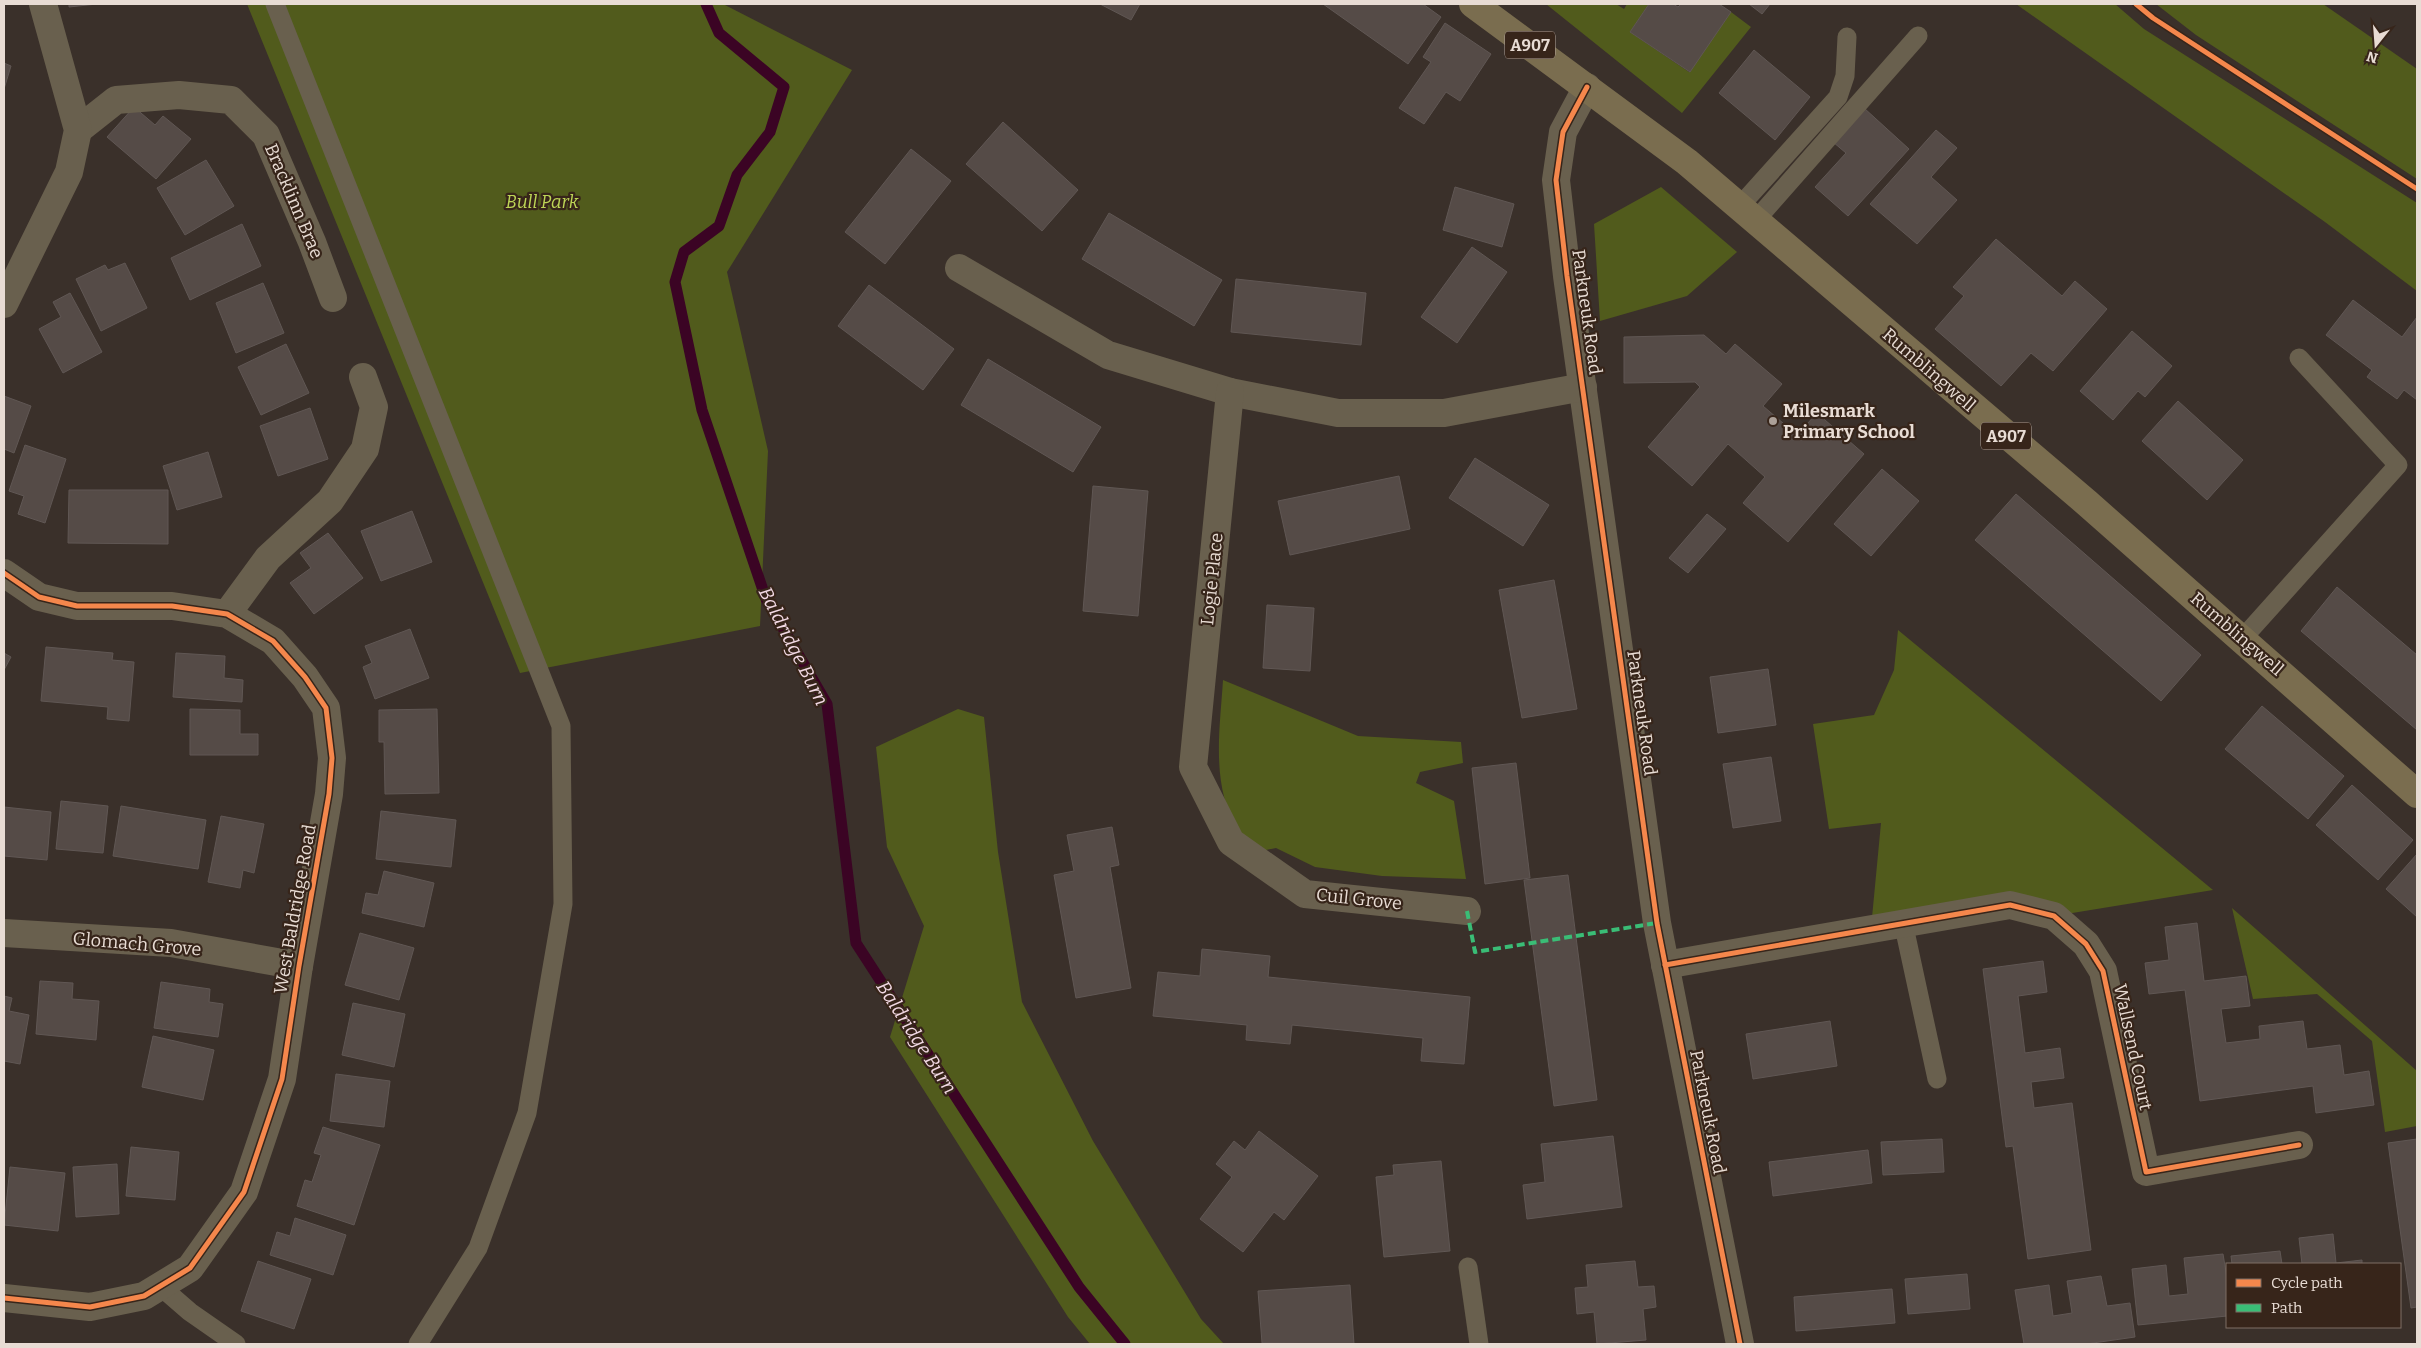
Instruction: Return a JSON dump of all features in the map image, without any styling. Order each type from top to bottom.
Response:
[{"type":"main road","name":"Rumblingwell","points":[[1473,4],[1687,162],[2242,638],[2417,794]]},
{"type":"street","points":[[4,304],[68,172],[78,130],[43,4]]},
{"type":"street","name":"Parkneuk Road","points":[[1587,87],[1563,132],[1556,180],[1583,387],[1665,965],[1737,1344]]},
{"type":"street","name":"Bracklinn Brae","points":[[78,130],[116,100],[180,95],[231,100],[266,135],[312,242],[333,298]]},
{"type":"street","points":[[958,268],[1108,355],[1230,392],[1338,413],[1444,413],[1583,387]]},
{"type":"street","points":[[227,614],[268,558],[330,501],[365,449],[374,407],[363,377]]},
{"type":"street","name":"Logie Place","points":[[1193,766],[1230,392]]},
{"type":"street","name":"West Baldridge Road","points":[[4,572],[39,597],[77,606],[172,606],[227,614],[273,641],[305,677],[326,708],[332,758],[329,794],[299,966],[282,1079],[244,1192],[190,1268],[144,1296],[90,1307],[4,1298]]},
{"type":"street","name":"Cuil Grove","points":[[1193,766],[1231,842],[1305,894],[1467,910]]},
{"type":"street","name":"Wallsend Court","points":[[1665,965],[1903,922],[2010,905],[2054,916],[2086,944],[2103,971],[2146,1172],[2299,1145]]},
{"type":"street","name":"Glomach Grove","points":[[4,932],[172,943],[299,966]]},
{"type":"lane","points":[[275,4],[561,726],[563,904],[527,1113],[478,1248],[418,1344]]},
{"type":"lane","points":[[1747,214],[1918,36]]},
{"type":"lane","points":[[1747,214],[1838,97],[1845,76],[1847,37]]},
{"type":"lane","points":[[2242,638],[2398,465],[2299,358]]},
{"type":"lane","points":[[1903,922],[1937,1079]]},
{"type":"lane","points":[[1468,1267],[1479,1344]]},
{"type":"lane","points":[[160,1286],[190,1312],[236,1344]]},
{"type":"green space","name":"Bull Park","points":[[247,4],[723,4],[852,70],[727,272],[768,451],[760,626],[520,673]]},
{"type":"green space","points":[[1546,4],[1616,4],[1624,9],[1627,4],[1649,4],[1630,32],[1689,72],[1731,12],[1751,27],[1682,113]]},
{"type":"green space","points":[[2016,4],[2115,4],[2144,29],[2417,203],[2417,291],[2325,222]]},
{"type":"green space","points":[[2156,4],[2323,4],[2417,69],[2417,179],[2196,35]]},
{"type":"green space","points":[[1661,187],[1737,252],[1687,296],[1600,321],[1594,224]]},
{"type":"green space","points":[[1898,630],[2213,890],[2054,916],[1871,928],[1881,823],[1829,829],[1813,724],[1874,715],[1894,670]]},
{"type":"green space","points":[[1223,680],[1358,736],[1461,742],[1463,763],[1420,772],[1416,783],[1454,801],[1466,879],[1382,876],[1315,867],[1276,848],[1256,852],[1239,832],[1230,814],[1220,777],[1219,738]]},
{"type":"green space","points":[[958,709],[984,717],[998,852],[1022,1002],[1093,1141],[1201,1319],[1224,1344],[1090,1344],[1068,1317],[890,1037],[924,926],[887,847],[876,747]]},
{"type":"green space","points":[[2232,908],[2417,1071],[2417,1126],[2385,1132],[2372,1041],[2317,994],[2253,999]]},
{"type":"building","points":[[69,4],[97,4],[69,7]]},
{"type":"building","points":[[1100,4],[1140,4],[1131,20]]},
{"type":"building","points":[[1323,4],[1423,4],[1441,17],[1408,64]]},
{"type":"building","points":[[1649,4],[1673,4],[1678,7],[1681,4],[1719,4],[1731,12],[1690,72],[1630,32]]},
{"type":"building","points":[[1749,4],[1770,4],[1762,14]]},
{"type":"building","points":[[1445,23],[1491,54],[1460,101],[1446,92],[1424,124],[1399,108],[1431,62],[1423,57]]},
{"type":"building","points":[[1754,50],[1810,97],[1775,140],[1719,93]]},
{"type":"building","points":[[4,63],[11,66],[4,89]]},
{"type":"building","points":[[134,107],[155,125],[163,116],[191,139],[156,179],[107,137]]},
{"type":"building","points":[[1864,108],[1909,149],[1848,216],[1815,187],[1846,153],[1833,142]]},
{"type":"building","points":[[1003,122],[1078,190],[1042,231],[966,164]]},
{"type":"building","points":[[1936,130],[1957,148],[1931,177],[1957,200],[1917,244],[1870,204]]},
{"type":"building","points":[[911,149],[951,181],[885,264],[845,232]]},
{"type":"building","points":[[206,160],[234,206],[185,235],[157,188]]},
{"type":"building","points":[[1455,187],[1514,204],[1502,247],[1443,230]]},
{"type":"building","points":[[1109,213],[1222,280],[1194,326],[1082,259]]},
{"type":"building","points":[[242,224],[261,266],[190,300],[171,258]]},
{"type":"building","points":[[1996,239],[2062,296],[2075,281],[2107,309],[2053,371],[2031,353],[2001,386],[1935,329],[1964,296],[1953,287]]},
{"type":"building","points":[[1472,247],[1507,272],[1457,343],[1421,317]]},
{"type":"building","points":[[125,263],[147,308],[101,331],[76,279],[105,265],[108,270]]},
{"type":"building","points":[[1236,279],[1366,293],[1361,345],[1231,332]]},
{"type":"building","points":[[263,283],[284,333],[236,353],[216,303]]},
{"type":"building","points":[[869,285],[954,349],[923,390],[838,326]]},
{"type":"building","points":[[70,293],[102,352],[63,373],[39,329],[61,317],[53,302]]},
{"type":"building","points":[[2353,300],[2402,337],[2417,317],[2417,400],[2404,390],[2397,399],[2367,377],[2372,370],[2326,335]]},
{"type":"building","points":[[2132,331],[2172,366],[2145,397],[2138,391],[2113,420],[2080,391]]},
{"type":"building","points":[[1704,335],[1726,354],[1735,344],[1782,384],[1763,406],[1797,435],[1817,413],[1864,454],[1788,542],[1743,503],[1765,477],[1728,444],[1692,486],[1648,447],[1700,387],[1695,382],[1624,383],[1624,337]]},
{"type":"building","points":[[286,344],[309,393],[261,415],[238,367]]},
{"type":"building","points":[[988,359],[1101,427],[1073,472],[961,405]]},
{"type":"building","points":[[4,396],[31,406],[14,453],[4,449]]},
{"type":"building","points":[[2178,401],[2243,460],[2207,500],[2142,441]]},
{"type":"building","points":[[310,408],[328,459],[278,476],[260,426]]},
{"type":"building","points":[[25,445],[66,459],[45,523],[18,514],[24,496],[9,491]]},
{"type":"building","points":[[208,452],[222,497],[177,510],[163,466]]},
{"type":"building","points":[[1475,458],[1549,505],[1523,546],[1449,498]]},
{"type":"building","points":[[1882,469],[1919,501],[1871,556],[1834,524]]},
{"type":"building","points":[[1399,476],[1410,529],[1290,555],[1278,501]]},
{"type":"building","points":[[1093,486],[1148,491],[1138,616],[1083,611]]},
{"type":"building","points":[[69,490],[168,490],[168,544],[68,543]]},
{"type":"building","points":[[2016,494],[2201,655],[2161,701],[1975,540]]},
{"type":"building","points":[[412,511],[432,562],[381,581],[361,531]]},
{"type":"building","points":[[1707,514],[1726,529],[1688,573],[1669,558]]},
{"type":"building","points":[[328,533],[363,578],[314,614],[290,583],[311,568],[300,553]]},
{"type":"building","points":[[1554,580],[1577,709],[1522,718],[1499,590]]},
{"type":"building","points":[[2337,587],[2417,655],[2417,730],[2301,631]]},
{"type":"building","points":[[1267,605],[1314,608],[1310,671],[1263,668]]},
{"type":"building","points":[[410,629],[429,678],[375,699],[363,667],[372,663],[365,646]]},
{"type":"building","points":[[46,647],[113,653],[112,660],[134,662],[129,721],[107,719],[108,707],[41,701]]},
{"type":"building","points":[[4,653],[11,657],[4,670]]},
{"type":"building","points":[[176,653],[225,656],[224,678],[243,680],[242,702],[173,697]]},
{"type":"building","points":[[1768,669],[1776,725],[1718,733],[1710,677]]},
{"type":"building","points":[[2262,706],[2344,776],[2308,819],[2225,749]]},
{"type":"building","points":[[190,709],[240,710],[240,734],[258,734],[258,755],[190,755]]},
{"type":"building","points":[[437,709],[439,793],[385,794],[384,742],[379,742],[379,710]]},
{"type":"building","points":[[1771,757],[1781,821],[1733,828],[1723,764]]},
{"type":"building","points":[[1516,763],[1530,878],[1485,884],[1472,768]]},
{"type":"building","points":[[2352,785],[2413,840],[2378,880],[2316,825]]},
{"type":"building","points":[[61,801],[108,806],[103,853],[56,849]]},
{"type":"building","points":[[121,806],[206,820],[198,869],[113,856]]},
{"type":"building","points":[[4,807],[51,812],[47,860],[4,856]]},
{"type":"building","points":[[381,811],[456,820],[451,867],[376,859]]},
{"type":"building","points":[[221,816],[264,824],[254,873],[243,870],[240,888],[208,882]]},
{"type":"building","points":[[1112,827],[1119,865],[1110,867],[1131,988],[1076,998],[1054,875],[1074,871],[1067,835]]},
{"type":"building","points":[[2417,854],[2417,917],[2386,889]]},
{"type":"building","points":[[384,871],[434,883],[424,927],[362,913],[366,893],[378,895]]},
{"type":"building","points":[[1568,875],[1597,1100],[1554,1106],[1524,880]]},
{"type":"building","points":[[2197,923],[2204,981],[2246,976],[2250,1006],[2221,1009],[2226,1043],[2260,1039],[2259,1026],[2303,1021],[2307,1049],[2340,1045],[2344,1075],[2369,1071],[2374,1105],[2316,1113],[2313,1086],[2200,1101],[2185,990],[2149,994],[2145,963],[2169,960],[2165,927]]},
{"type":"building","points":[[360,933],[414,948],[399,1000],[345,985]]},
{"type":"building","points":[[1202,949],[1270,956],[1268,977],[1470,997],[1464,1064],[1421,1061],[1423,1038],[1292,1025],[1290,1044],[1246,1040],[1247,1025],[1153,1016],[1158,972],[1200,976]]},
{"type":"building","points":[[2043,961],[2047,992],[2018,996],[2025,1053],[2060,1048],[2064,1078],[2031,1082],[2034,1108],[2072,1103],[2091,1250],[2028,1259],[2013,1146],[2006,1147],[1983,969]]},
{"type":"building","points":[[40,981],[73,983],[72,999],[99,1001],[96,1040],[36,1034]]},
{"type":"building","points":[[161,982],[210,989],[209,1002],[223,1004],[218,1037],[154,1028]]},
{"type":"building","points":[[4,996],[12,998],[9,1011],[29,1015],[20,1064],[4,1061]]},
{"type":"building","points":[[353,1003],[405,1014],[394,1067],[342,1055]]},
{"type":"building","points":[[1830,1021],[1837,1066],[1753,1079],[1746,1034]]},
{"type":"building","points":[[153,1036],[214,1050],[203,1100],[142,1087]]},
{"type":"building","points":[[336,1074],[390,1081],[384,1127],[330,1121]]},
{"type":"building","points":[[323,1127],[380,1145],[354,1225],[297,1206],[305,1180],[312,1182],[321,1155],[314,1153]]},
{"type":"building","points":[[1259,1131],[1318,1176],[1284,1220],[1274,1212],[1243,1252],[1200,1219],[1232,1177],[1216,1164],[1234,1141],[1245,1150]]},
{"type":"building","points":[[1613,1136],[1622,1207],[1527,1219],[1523,1185],[1545,1182],[1541,1144]]},
{"type":"building","points":[[1942,1139],[1944,1172],[1883,1175],[1881,1142]]},
{"type":"building","points":[[2417,1139],[2417,1307],[2411,1308],[2388,1143]]},
{"type":"building","points":[[131,1147],[179,1152],[175,1200],[126,1196]]},
{"type":"building","points":[[1868,1150],[1872,1183],[1773,1196],[1769,1162]]},
{"type":"building","points":[[1441,1161],[1450,1251],[1384,1257],[1376,1177],[1394,1175],[1393,1165]]},
{"type":"building","points":[[117,1164],[119,1214],[76,1217],[73,1167]]},
{"type":"building","points":[[10,1167],[65,1173],[58,1231],[4,1225]]},
{"type":"building","points":[[295,1218],[346,1235],[333,1275],[270,1255],[277,1232],[290,1236]]},
{"type":"building","points":[[2333,1234],[2336,1263],[2302,1263],[2299,1238]]},
{"type":"building","points":[[2280,1251],[2282,1263],[2232,1263],[2231,1256]]},
{"type":"building","points":[[2223,1254],[2226,1272],[2226,1316],[2138,1325],[2132,1269],[2166,1265],[2169,1296],[2188,1294],[2184,1258]]},
{"type":"building","points":[[2362,1260],[2362,1263],[2336,1263]]},
{"type":"building","points":[[258,1261],[311,1279],[294,1329],[241,1311]]},
{"type":"building","points":[[1635,1261],[1638,1287],[1654,1286],[1656,1307],[1643,1309],[1646,1340],[1597,1344],[1594,1312],[1577,1314],[1575,1288],[1588,1287],[1586,1265]]},
{"type":"building","points":[[1967,1274],[1970,1309],[1908,1314],[1905,1279]]},
{"type":"building","points":[[2101,1276],[2107,1306],[2130,1303],[2135,1337],[2086,1344],[2024,1344],[2015,1290],[2049,1285],[2053,1316],[2072,1313],[2067,1281]]},
{"type":"building","points":[[1350,1285],[1354,1344],[1262,1343],[1258,1291]]},
{"type":"building","points":[[1892,1289],[1895,1323],[1796,1331],[1794,1297]]},
{"type":"waterway","name":"Baldridge Burn","points":[[706,4],[719,33],[784,87],[770,132],[737,175],[719,226],[684,252],[675,282],[702,410],[766,599],[827,704],[856,943],[1079,1287],[1125,1344]]},
{"type":"marked path","points":[[1467,911],[1475,952],[1657,923]]},
{"type":"cycle path","points":[[2136,4],[2153,18],[2417,189]]},
{"type":"cycle path","points":[[1587,87],[1563,132],[1556,180],[1567,276],[1657,923],[1740,1344]]},
{"type":"cycle path","points":[[4,573],[39,597],[77,606],[172,606],[227,614],[273,641],[305,677],[326,708],[332,758],[329,794],[299,966],[282,1079],[244,1192],[190,1268],[144,1296],[90,1307],[4,1298]]},
{"type":"cycle path","points":[[1665,965],[2010,905],[2054,916],[2086,944],[2103,971],[2146,1172],[2299,1145]]},
{"type":"place","name":"Milesmark Primary School","points":[[1773,421]]}]
